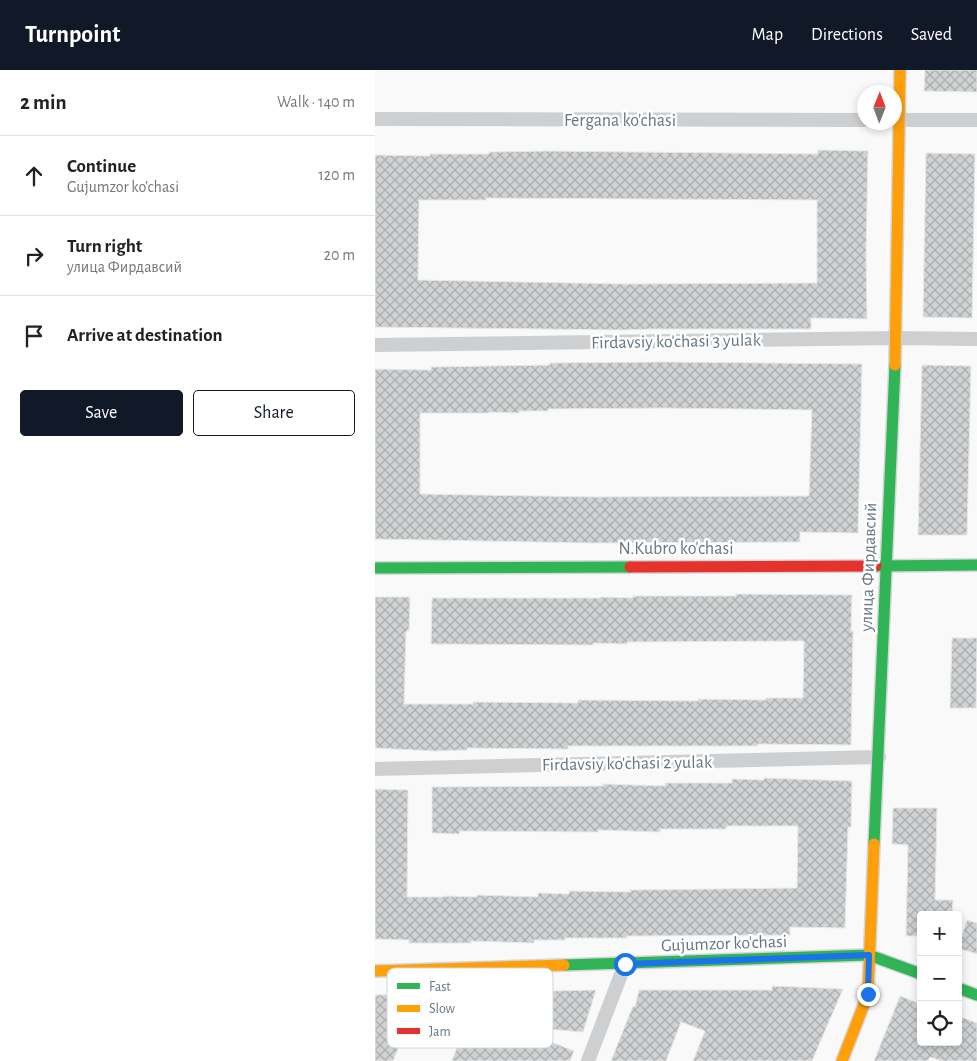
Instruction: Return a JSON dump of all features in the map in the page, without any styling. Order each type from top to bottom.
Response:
[{"type":"street","name":"улица Фирдавсий","points":[[900,85],[901,70]]},
{"type":"street","name":"Fergana ko'chasi","points":[[375,119],[857,120]]},
{"type":"street","points":[[902,120],[977,120]]},
{"type":"street","name":"улица Фирдавсий","points":[[841,1061],[868,994],[896,338],[897,130]]},
{"type":"street","name":"Firdavsiy ko'chasi 3 yulak","points":[[375,345],[977,338]]},
{"type":"street","name":"N.Kubro ko'chasi","points":[[375,568],[977,565]]},
{"type":"street","name":"Firdavsiy ko'chasi 2 yulak","points":[[375,769],[879,758]]},
{"type":"street","name":"Gujumzor ko'chasi","points":[[482,968],[869,955],[917,973]]},
{"type":"street","points":[[588,1061],[625,964]]},
{"type":"street","points":[[962,989],[977,995]]},
{"type":"building","points":[[925,70],[977,70],[977,92],[924,91]]},
{"type":"building","points":[[818,150],[868,151],[867,319],[811,318],[811,329],[622,330],[375,327],[375,155],[430,156],[430,154],[489,154],[489,152],[547,151],[818,154]],"holes":[[[486,198],[817,200],[817,283],[624,284],[418,280],[419,200],[486,200]]]},
{"type":"building","points":[[926,153],[975,154],[972,318],[923,317]]},
{"type":"building","points":[[550,363],[862,364],[858,533],[800,532],[800,542],[593,543],[375,539],[375,369],[431,370],[431,367],[550,365]],"holes":[[[663,408],[812,410],[809,496],[595,497],[420,494],[420,413],[519,413],[519,411],[548,411],[548,409]]]},
{"type":"building","points":[[922,365],[971,366],[967,535],[918,535]]},
{"type":"building","points":[[736,594],[852,595],[851,745],[568,746],[568,749],[467,748],[467,750],[434,751],[375,748],[375,597],[410,597],[409,631],[406,631],[404,704],[473,704],[473,702],[578,703],[578,700],[698,701],[698,699],[766,700],[766,698],[803,698],[804,641],[627,642],[627,644],[593,643],[593,645],[431,644],[432,598],[633,598],[633,596],[736,596]]},
{"type":"building","points":[[952,638],[977,638],[976,708],[950,708]]},
{"type":"building","points":[[764,778],[852,781],[851,827],[848,827],[845,928],[790,927],[790,935],[627,936],[627,938],[534,940],[534,943],[471,941],[471,943],[409,943],[409,940],[375,939],[375,789],[408,790],[407,897],[477,897],[477,895],[538,897],[538,893],[569,894],[569,891],[630,892],[630,890],[797,888],[798,826],[727,826],[726,829],[660,829],[660,832],[598,830],[598,832],[460,831],[459,834],[432,833],[432,787],[603,786],[603,784],[665,786],[665,783],[732,783],[732,779],[764,780]]},
{"type":"building","points":[[893,808],[937,808],[935,900],[953,900],[952,911],[917,911],[917,936],[906,936],[908,845],[892,844]]},
{"type":"building","points":[[967,920],[977,923],[977,954],[962,949],[962,936]]},
{"type":"building","points":[[772,986],[843,989],[812,1061],[693,1061],[705,1031],[681,1022],[666,1061],[611,1061],[633,1006],[635,1007],[639,990],[772,990]]},
{"type":"building","points":[[596,990],[583,1032],[553,1030],[553,991]]},
{"type":"building","points":[[375,995],[387,995],[387,1048],[398,1048],[393,1061],[375,1061]]},
{"type":"building","points":[[900,996],[917,1002],[917,1046],[962,1046],[962,1017],[977,1023],[977,1061],[942,1061],[930,1057],[928,1061],[874,1061]]},
{"type":"building","points":[[553,1043],[574,1051],[570,1061],[452,1061],[457,1048],[553,1048]]},
{"type":"traffic: fast","points":[[874,844],[895,365]]},
{"type":"traffic: fast","points":[[876,566],[977,565]]},
{"type":"traffic: fast","points":[[375,568],[630,567]]},
{"type":"traffic: fast","points":[[564,965],[869,955],[917,973]]},
{"type":"traffic: fast","points":[[962,989],[977,995]]},
{"type":"traffic: slow","points":[[895,365],[900,70]]},
{"type":"traffic: slow","points":[[842,1061],[868,994],[874,844]]},
{"type":"traffic: slow","points":[[470,968],[564,965]]},
{"type":"traffic: slow","points":[[375,971],[387,971]]},
{"type":"traffic: jam","points":[[630,567],[876,566]]},
{"type":"route","points":[[625,964],[869,955],[868,994]]}]
